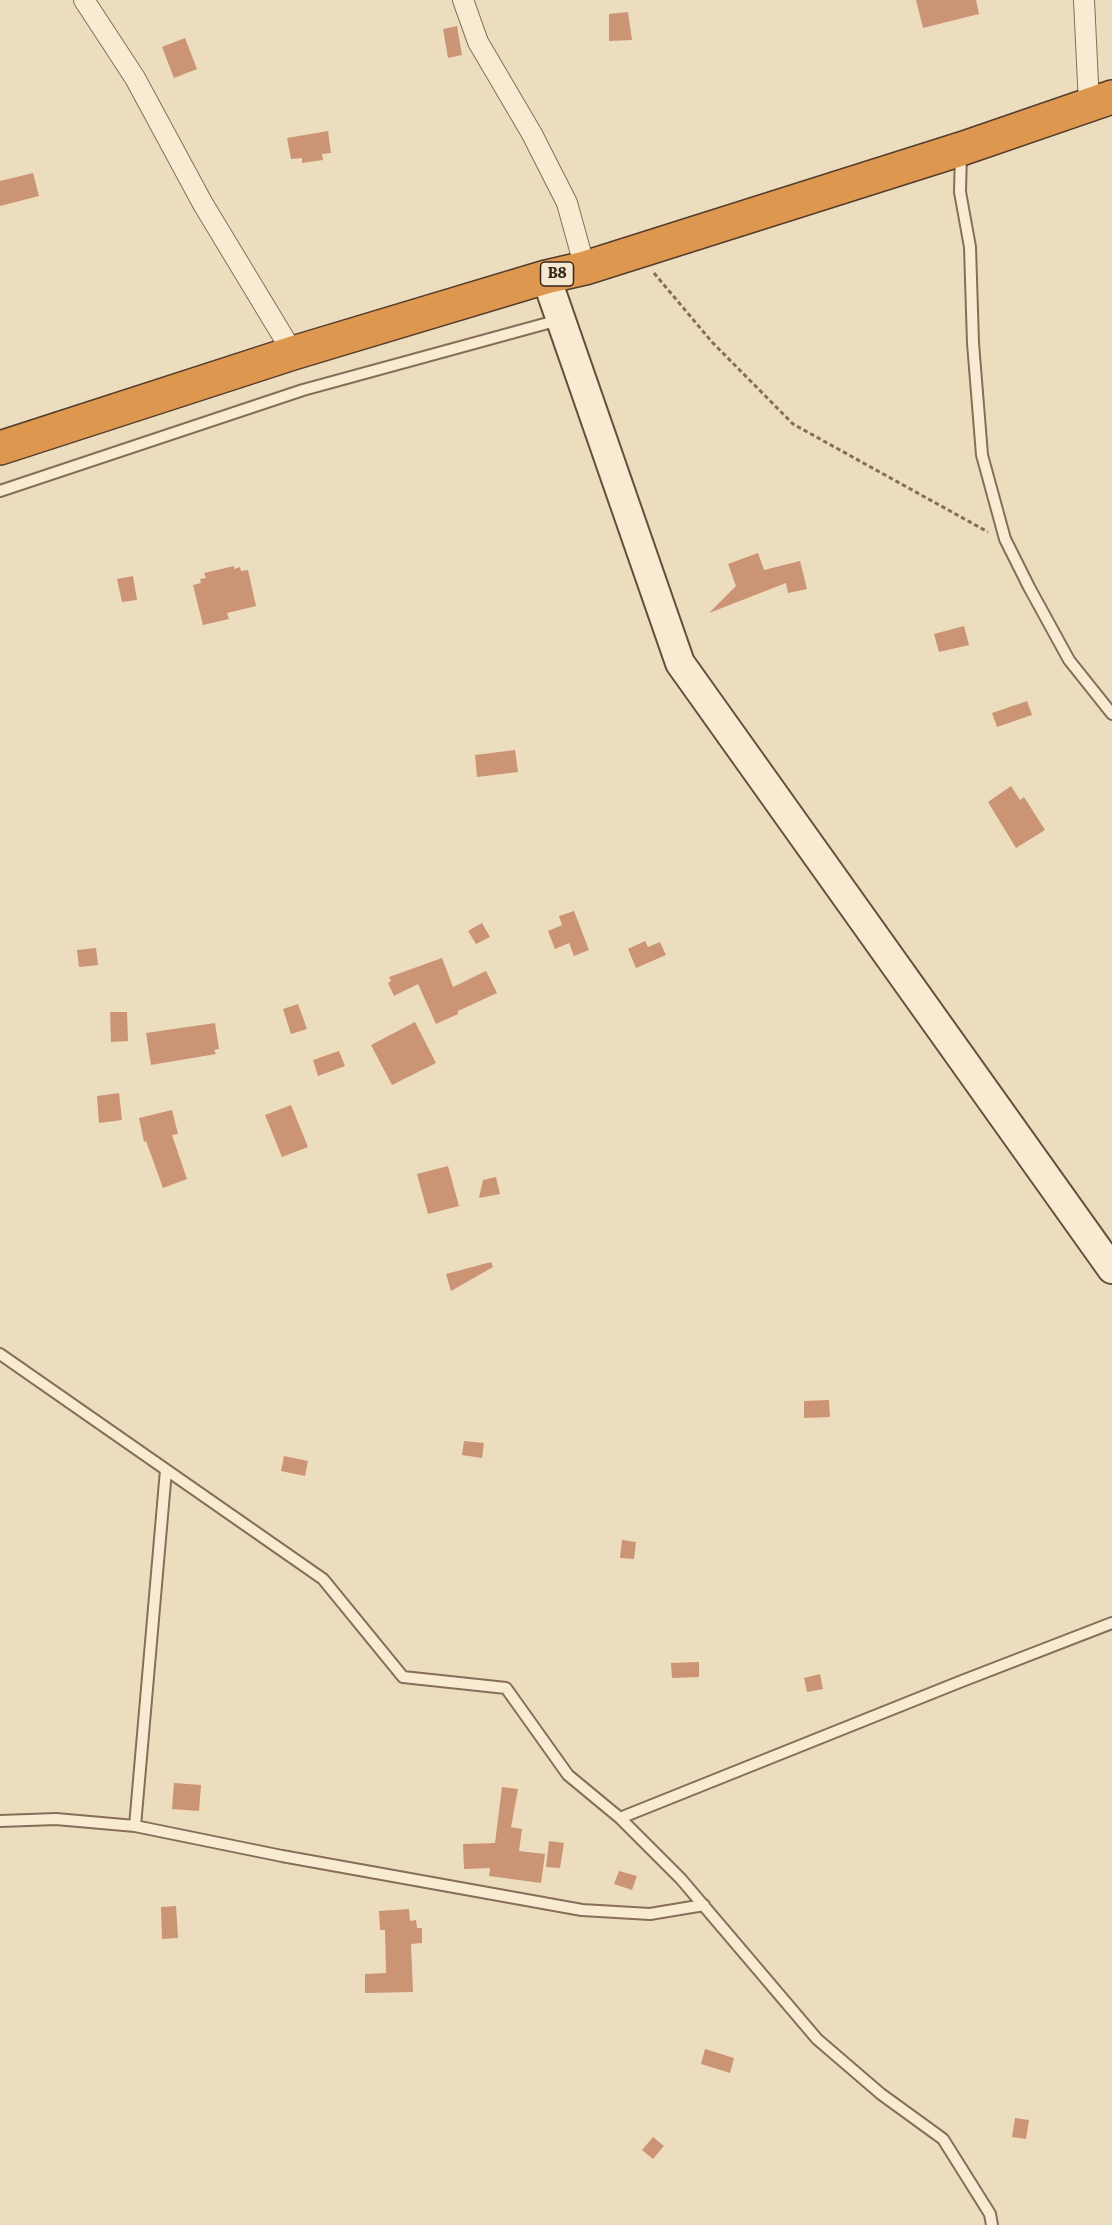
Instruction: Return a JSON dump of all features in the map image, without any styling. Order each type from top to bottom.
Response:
[{"type":"highway","name":"B8","points":[[0,448],[293,353],[546,277],[585,268],[1101,101]]},
{"type":"main road","points":[[546,277],[680,663],[1112,1269]]},
{"type":"street","points":[[463,0],[478,42],[532,134],[567,203],[585,268]]},
{"type":"street","points":[[1084,0],[1101,101]]},
{"type":"street","points":[[90,3],[135,78],[203,204],[293,353]]},
{"type":"lane","points":[[961,148],[960,192],[970,247],[973,343],[982,455],[1008,544],[1029,587],[1069,660],[1112,714]]},
{"type":"lane","points":[[0,491],[303,390],[561,319]]},
{"type":"lane","points":[[0,1354],[323,1579],[403,1677],[506,1688],[568,1775],[620,1818],[704,1905],[817,2039],[881,2094],[943,2139],[990,2214],[992,2225]]},
{"type":"lane","points":[[135,1826],[166,1470]]},
{"type":"lane","points":[[620,1818],[1112,1623]]},
{"type":"lane","points":[[0,1821],[56,1820],[135,1826],[282,1856],[582,1910],[650,1914],[704,1905]]},
{"type":"path","points":[[636,251],[712,342],[793,424],[1008,544]]},
{"type":"building","points":[[916,0],[976,0],[979,14],[923,28]]},
{"type":"building","points":[[628,12],[632,40],[609,41],[609,14]]},
{"type":"building","points":[[457,26],[462,55],[448,58],[443,29]]},
{"type":"building","points":[[185,38],[197,69],[174,78],[162,47]]},
{"type":"building","points":[[328,131],[331,153],[322,154],[323,160],[302,163],[302,158],[291,159],[287,138]]},
{"type":"building","points":[[33,173],[39,196],[0,206],[0,181]]},
{"type":"building","points":[[758,553],[764,570],[800,561],[807,589],[788,593],[786,583],[709,613],[736,586],[728,564]]},
{"type":"building","points":[[234,566],[234,569],[240,567],[241,571],[248,570],[256,606],[227,613],[229,619],[203,625],[193,585],[201,583],[200,579],[206,578],[204,573]]},
{"type":"building","points":[[133,576],[137,600],[122,602],[117,579]]},
{"type":"building","points":[[964,626],[969,645],[939,652],[934,634]]},
{"type":"building","points":[[1027,701],[1032,715],[997,727],[992,713]]},
{"type":"building","points":[[515,750],[518,772],[477,777],[475,755]]},
{"type":"building","points":[[1011,786],[1020,800],[1024,797],[1045,830],[1016,848],[988,802]]},
{"type":"building","points":[[574,911],[589,950],[574,956],[569,943],[555,949],[548,931],[562,925],[559,916]]},
{"type":"building","points":[[482,923],[490,937],[476,944],[468,931]]},
{"type":"building","points":[[645,941],[648,947],[660,942],[666,955],[636,968],[628,949]]},
{"type":"building","points":[[96,948],[98,965],[79,967],[77,950]]},
{"type":"building","points":[[442,958],[453,987],[486,971],[497,993],[436,1024],[418,984],[394,996],[388,983],[391,981],[389,977]]},
{"type":"building","points":[[298,1004],[307,1029],[291,1034],[283,1009]]},
{"type":"building","points":[[110,1012],[127,1012],[128,1041],[111,1042]]},
{"type":"building","points":[[415,1022],[436,1063],[392,1085],[371,1045]]},
{"type":"building","points":[[215,1023],[219,1049],[214,1050],[216,1054],[151,1065],[146,1033]]},
{"type":"building","points":[[339,1051],[345,1066],[318,1076],[313,1060]]},
{"type":"building","points":[[119,1093],[122,1120],[99,1123],[97,1096]]},
{"type":"building","points":[[291,1105],[308,1147],[282,1157],[265,1115]]},
{"type":"building","points":[[172,1110],[178,1134],[172,1135],[187,1179],[163,1188],[146,1141],[144,1142],[139,1118]]},
{"type":"building","points":[[448,1166],[459,1206],[428,1214],[417,1174]]},
{"type":"building","points":[[496,1177],[500,1194],[479,1198],[483,1180]]},
{"type":"building","points":[[491,1262],[493,1267],[451,1291],[446,1274]]},
{"type":"building","points":[[829,1400],[830,1417],[804,1418],[804,1401]]},
{"type":"building","points":[[464,1441],[484,1443],[482,1458],[462,1455]]},
{"type":"building","points":[[284,1456],[308,1461],[305,1476],[281,1471]]},
{"type":"building","points":[[622,1540],[636,1542],[634,1559],[620,1558]]},
{"type":"building","points":[[699,1662],[699,1677],[672,1678],[671,1663]]},
{"type":"building","points":[[820,1674],[823,1689],[807,1692],[804,1678]]},
{"type":"building","points":[[174,1783],[201,1785],[199,1811],[172,1809]]},
{"type":"building","points":[[502,1787],[518,1789],[511,1827],[522,1829],[519,1851],[545,1854],[541,1883],[489,1876],[490,1868],[464,1869],[463,1844],[495,1843]]},
{"type":"building","points":[[549,1841],[564,1843],[560,1868],[546,1867]]},
{"type":"building","points":[[619,1871],[637,1876],[632,1890],[614,1884]]},
{"type":"building","points":[[176,1906],[178,1938],[162,1939],[161,1907]]},
{"type":"building","points":[[409,1909],[410,1921],[416,1920],[417,1928],[422,1928],[422,1943],[411,1944],[413,1992],[365,1993],[365,1974],[386,1973],[385,1930],[380,1930],[379,1911]]},
{"type":"building","points":[[705,2049],[734,2058],[730,2073],[701,2064]]},
{"type":"building","points":[[1015,2118],[1029,2120],[1026,2139],[1012,2137]]},
{"type":"building","points":[[653,2137],[664,2146],[653,2159],[642,2150]]}]
